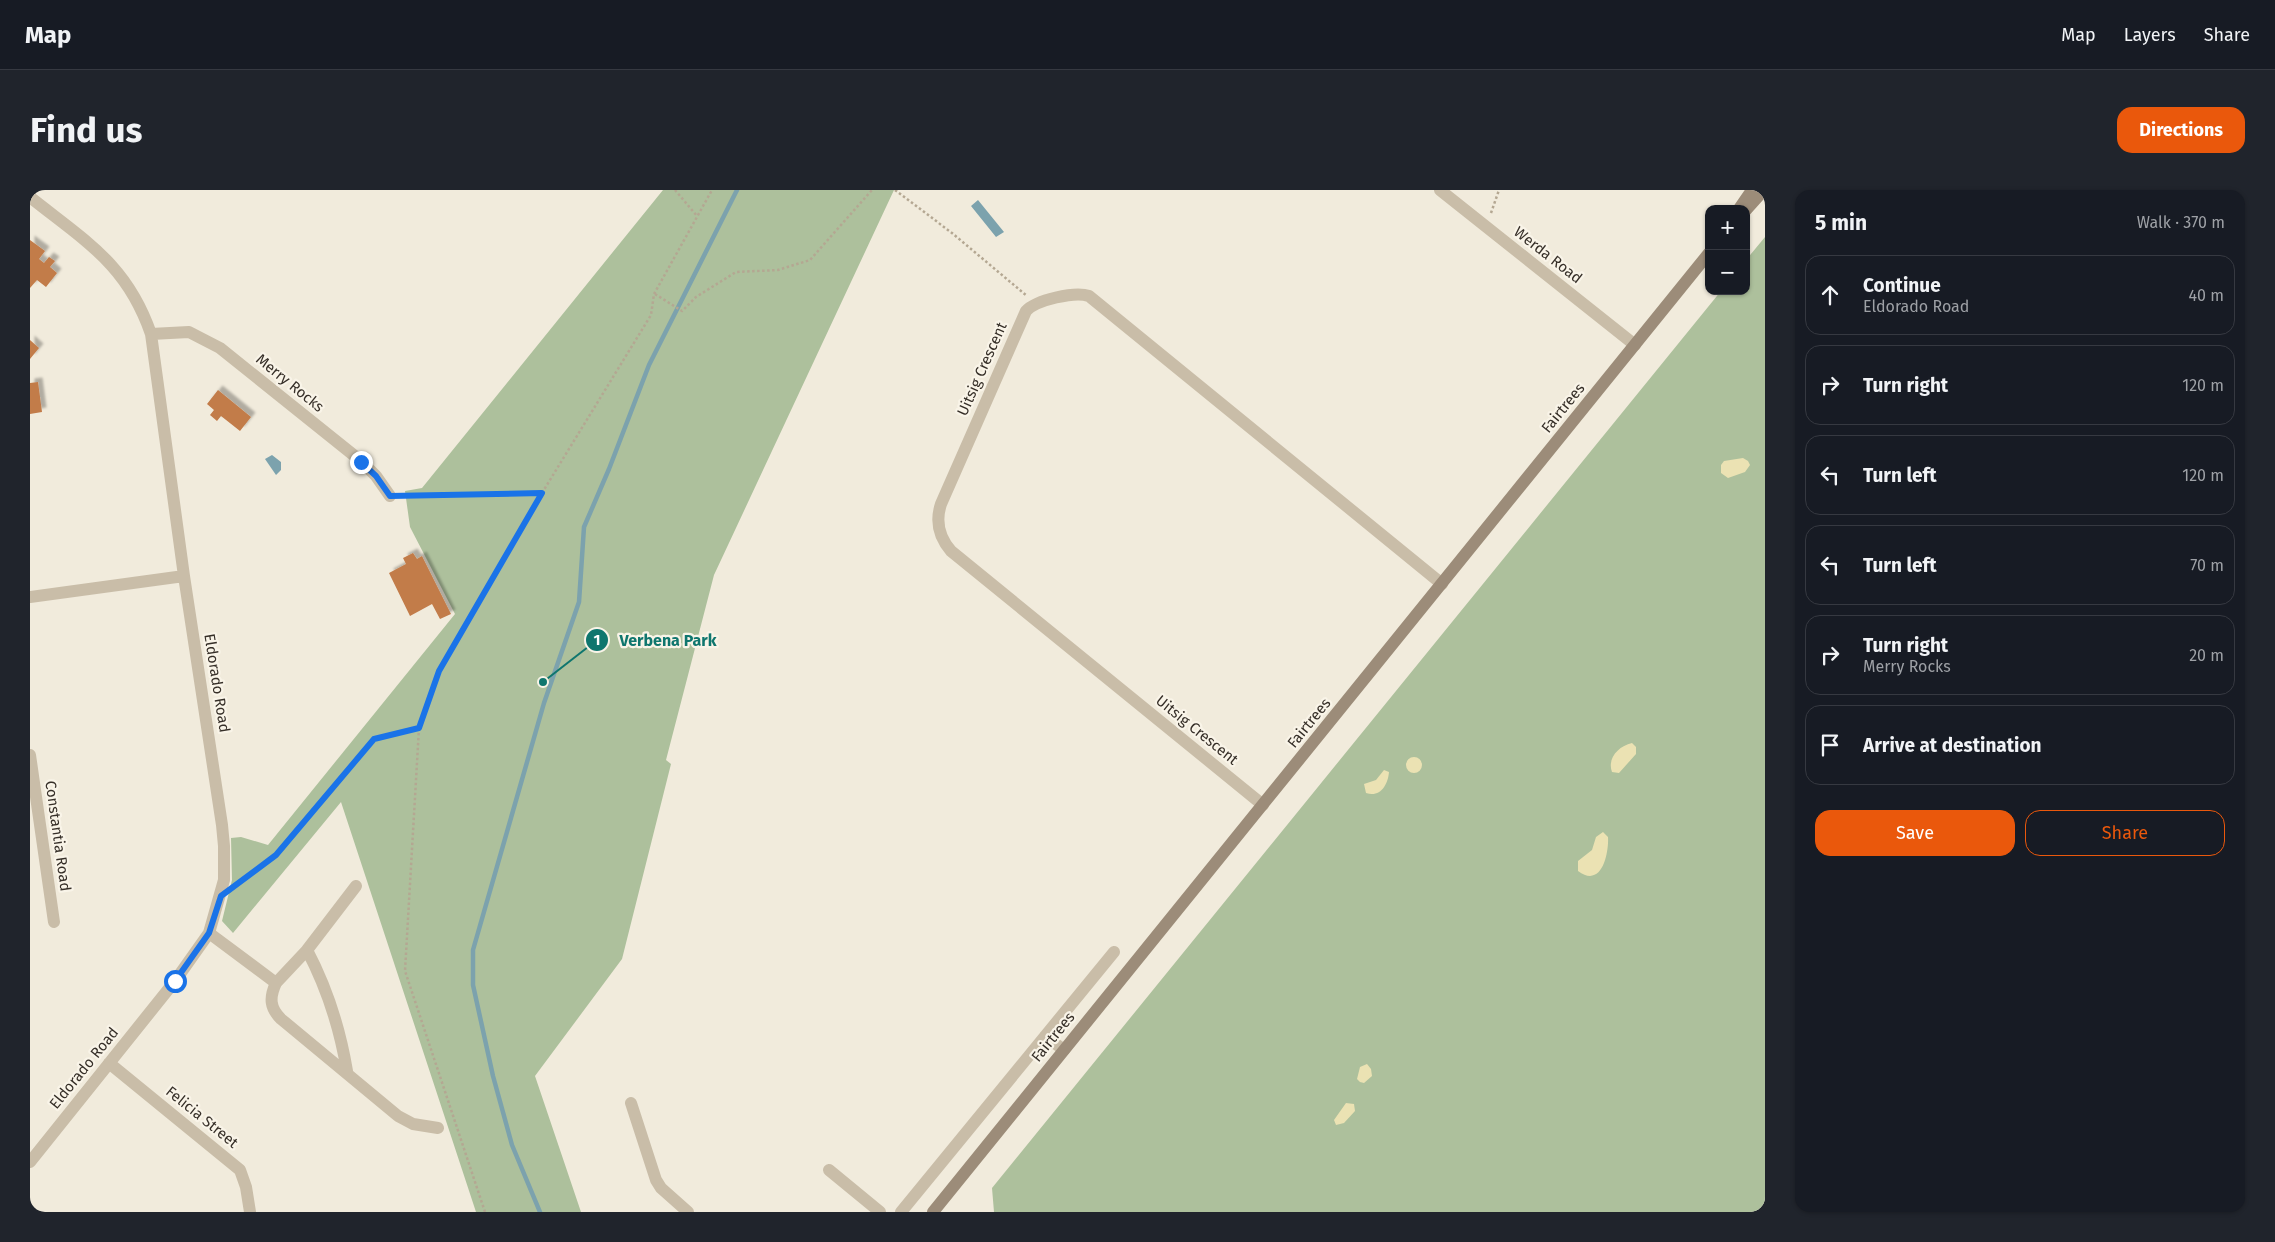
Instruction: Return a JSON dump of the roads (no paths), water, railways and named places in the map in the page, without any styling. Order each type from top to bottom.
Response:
[{"type":"main road","points":[[1742,205],[1752,190]]},
{"type":"main road","points":[[1750,206],[1764,190]]},
{"type":"main road","name":"Fairtrees","points":[[939,1210],[1064,1050],[1705,258]]},
{"type":"street","name":"Werda Road","points":[[1440,190],[1635,344]]},
{"type":"street","name":"Eldorado Road","points":[[30,197],[116,268],[138,301],[151,334],[224,846],[221,896],[209,933],[175,981],[30,1162]]},
{"type":"street","name":"Uitsig Crescent","points":[[1263,805],[951,551],[942,539],[938,525],[941,504],[1024,316],[1034,305],[1077,294],[1089,296],[1442,584]]},
{"type":"street","name":"Merry Rocks","points":[[151,334],[188,332],[220,348],[361,462],[376,476],[390,496]]},
{"type":"street","points":[[30,597],[184,576]]},
{"type":"street","name":"Constantia Road","points":[[30,755],[54,922]]},
{"type":"street","points":[[356,886],[307,950],[276,983],[270,1001],[276,1014],[405,1120],[414,1124],[438,1128]]},
{"type":"street","points":[[209,933],[276,983]]},
{"type":"street","points":[[307,950],[318,972],[333,1012],[343,1047],[347,1071]]},
{"type":"street","points":[[901,1212],[1114,952]]},
{"type":"street","points":[[1045,1036],[1064,1050]]},
{"type":"street","name":"Felicia Street","points":[[109,1063],[240,1170],[246,1186],[250,1212]]},
{"type":"street","points":[[631,1103],[656,1180],[661,1188],[688,1212]]},
{"type":"street","points":[[829,1170],[880,1212]]},
{"type":"water","points":[[978,200],[1004,232],[996,237],[971,206]]},
{"type":"water","points":[[272,455],[281,462],[281,470],[276,475],[265,459]]},
{"type":"waterway","points":[[540,1212],[512,1145],[493,1076],[473,985],[473,950],[544,703],[579,602],[584,527],[609,469],[649,365],[737,190]]},
{"type":"place","name":"Verbena Park","points":[[543,682]]}]
